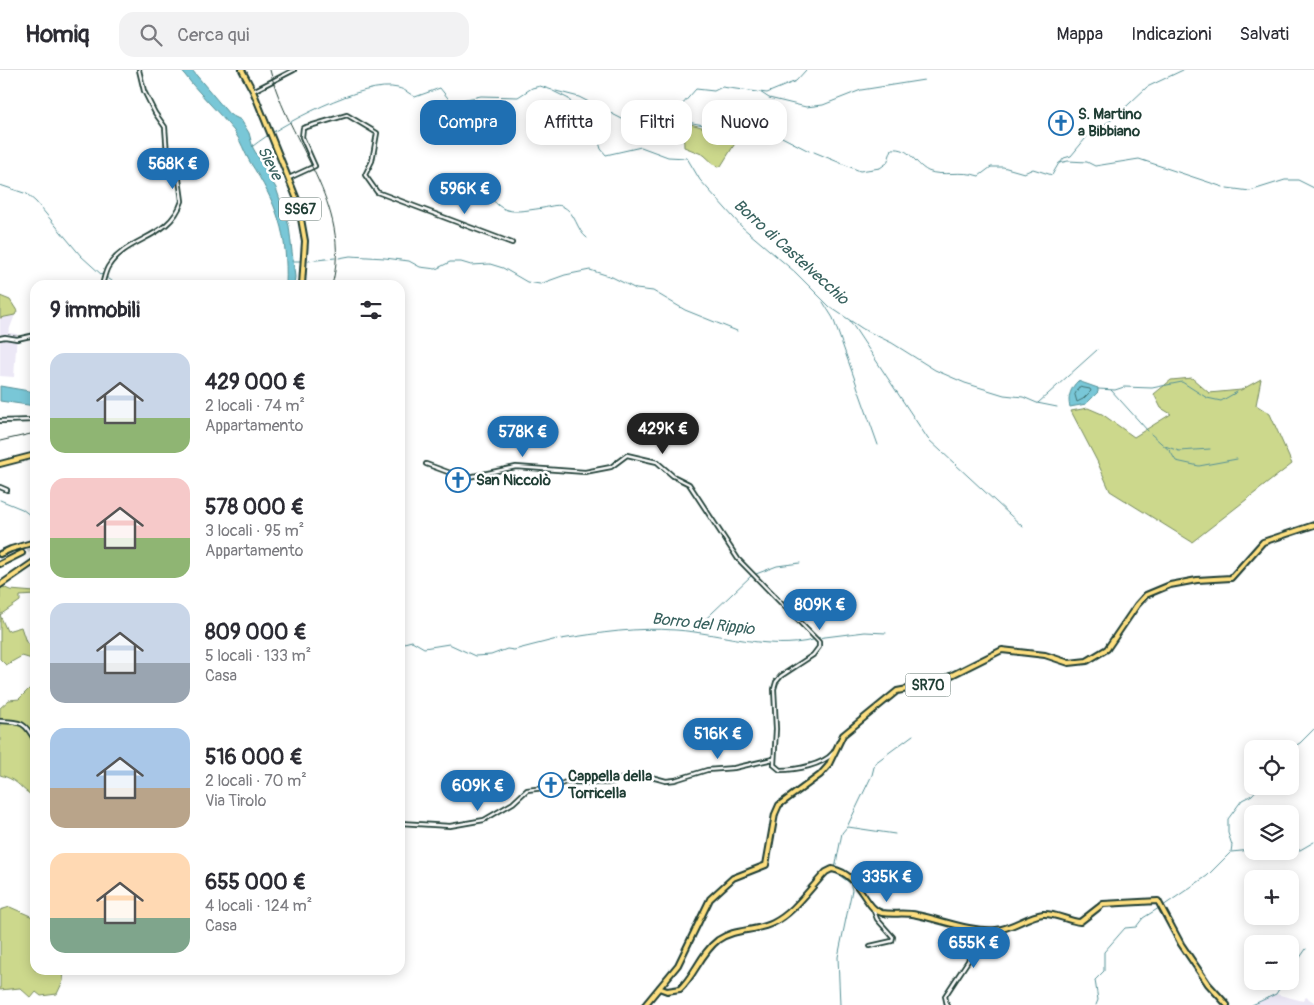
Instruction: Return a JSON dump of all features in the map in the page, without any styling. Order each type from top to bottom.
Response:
[{"type":"main road","name":"SS67","points":[[242,70],[253,92],[298,202],[304,228],[302,280]]},
{"type":"main road","points":[[0,464],[30,456]]},
{"type":"main road","name":"SR70","points":[[644,1005],[682,960],[710,899],[733,878],[766,865],[775,814],[779,805],[820,776],[835,753],[843,735],[898,691],[934,684],[1002,650],[1045,655],[1069,663],[1087,661],[1107,649],[1146,595],[1188,582],[1231,578],[1263,542],[1314,525]]},
{"type":"main road","points":[[0,554],[30,543]]},
{"type":"main road","points":[[0,565],[22,553]]},
{"type":"main road","points":[[0,585],[30,564]]},
{"type":"main road","points":[[659,988],[666,991],[680,989],[717,941],[737,931],[772,924],[794,907],[821,876],[832,869],[843,873],[854,881],[872,905],[882,912],[918,915],[941,922],[981,928],[1001,929],[1043,914],[1080,922],[1103,904],[1151,900],[1160,902],[1181,944],[1208,984],[1227,1005]]},
{"type":"street","points":[[104,280],[113,260],[125,250],[166,226],[182,201],[178,172],[166,148],[166,126],[155,113],[144,91],[139,70]]},
{"type":"street","points":[[253,92],[294,70]]},
{"type":"street","points":[[289,178],[315,166],[302,137],[303,128],[347,115],[377,134],[372,162],[366,175],[377,192],[512,243]]},
{"type":"street","points":[[0,338],[17,339],[30,336]]},
{"type":"street","points":[[0,421],[30,420]]},
{"type":"street","points":[[426,464],[464,478],[516,467],[585,472],[611,466],[627,455],[657,462],[673,476],[688,484],[738,558],[819,642],[820,647],[813,655],[781,676],[776,682],[774,689],[776,729],[773,759],[776,768],[785,770],[816,763],[835,753]]},
{"type":"street","points":[[0,487],[7,490]]},
{"type":"street","points":[[0,722],[24,724],[30,732]]},
{"type":"street","points":[[405,823],[450,826],[484,820],[513,803],[527,790],[566,782],[606,784],[640,774],[666,780],[677,780],[707,770],[734,768],[773,759]]},
{"type":"street","points":[[870,946],[892,941],[892,937],[877,919],[872,905]]},
{"type":"street","points":[[947,1005],[945,996],[968,961],[981,928]]},
{"type":"shaded area","points":[[15,315],[8,333],[17,334],[14,377],[0,376],[0,318]]},
{"type":"shaded area","points":[[1276,994],[1303,1001],[1306,997],[1314,1002],[1314,1005],[1253,1005]]},
{"type":"green space","points":[[692,124],[702,127],[702,145],[734,145],[721,166],[717,167],[704,155],[684,147],[684,145],[692,145]]},
{"type":"green space","points":[[0,296],[10,300],[17,311],[15,315],[0,318]]},
{"type":"green space","points":[[1192,378],[1209,393],[1241,390],[1261,379],[1256,405],[1270,414],[1292,464],[1192,542],[1110,491],[1071,411],[1088,408],[1102,414],[1134,437],[1171,414],[1161,408],[1154,394],[1171,380]]},
{"type":"green space","points":[[3,587],[10,590],[30,592],[30,595],[20,596],[20,601],[0,615],[0,589]]},
{"type":"green space","points":[[0,615],[7,631],[21,627],[26,642],[30,645],[30,658],[22,656],[6,665],[0,659]]},
{"type":"green space","points":[[30,688],[30,794],[16,782],[0,775],[0,708],[9,700],[19,699]]},
{"type":"green space","points":[[10,907],[30,916],[30,975],[64,975],[57,994],[41,996],[36,992],[31,998],[20,988],[0,990],[0,910]]},
{"type":"water","name":"Sieve","points":[[181,70],[192,70],[229,114],[241,120],[249,133],[253,148],[276,188],[289,226],[295,280],[286,280],[283,235],[274,206],[267,192],[234,131]]},
{"type":"water","points":[[1078,381],[1098,388],[1098,392],[1086,404],[1070,407],[1070,393]]},
{"type":"water","points":[[0,386],[30,391],[30,405],[0,401]]},
{"type":"waterway","points":[[759,92],[767,93],[796,81],[806,70]]},
{"type":"waterway","points":[[1060,163],[1064,158],[1071,156],[1090,133],[1113,119],[1147,87],[1183,70]]},
{"type":"waterway","points":[[760,92],[769,98],[806,107],[823,105],[861,90],[924,80]]},
{"type":"waterway","points":[[253,146],[302,116],[344,97],[365,90],[383,87],[398,88],[405,90],[415,97],[440,88],[451,102],[481,96],[518,97],[532,88],[540,86],[552,90]]},
{"type":"waterway","points":[[686,100],[696,89],[714,91],[722,87],[757,92]]},
{"type":"waterway","name":"Borro di Castelvecchio","points":[[553,91],[569,99],[578,115],[594,125],[601,149],[606,155],[641,147],[668,157],[687,158],[700,180],[742,227],[795,272],[830,307],[863,329],[892,343],[935,370],[965,383],[1004,395],[1023,397],[1037,403],[1057,407]]},
{"type":"waterway","points":[[556,91],[579,97],[628,122],[647,122],[664,115],[670,119],[702,125]]},
{"type":"waterway","points":[[787,140],[809,151]]},
{"type":"waterway","points":[[814,152],[860,171],[880,168],[887,163],[892,149],[898,149],[904,150],[923,168],[933,173],[972,174],[979,176],[991,167],[1003,167],[1024,173],[1033,169],[1052,175],[1059,163],[1068,161],[1087,162],[1095,166],[1139,159],[1223,187]]},
{"type":"waterway","points":[[1227,188],[1250,191],[1285,180],[1298,180],[1314,188]]},
{"type":"waterway","points":[[478,182],[499,206],[511,211],[555,205],[562,206],[570,212],[583,235],[587,238]]},
{"type":"waterway","points":[[0,185],[27,194],[36,202],[81,256],[102,275]]},
{"type":"waterway","points":[[339,258],[350,256],[385,258],[409,261],[420,267],[436,269],[450,262],[461,262],[471,265],[490,264],[503,268],[527,282],[540,284],[565,275],[590,270],[612,277],[636,289],[653,291],[685,310],[737,331]]},
{"type":"waterway","points":[[308,261],[335,258]]},
{"type":"waterway","points":[[292,261],[301,261]]},
{"type":"waterway","points":[[106,277],[110,280]]},
{"type":"waterway","points":[[823,302],[833,318],[878,445]]},
{"type":"waterway","points":[[850,321],[928,439],[1023,527]]},
{"type":"waterway","points":[[1038,403],[1097,350]]},
{"type":"waterway","points":[[1098,389],[1115,390],[1124,387],[1152,388],[1182,382],[1207,398],[1221,401],[1237,392]]},
{"type":"waterway","points":[[1111,390],[1148,431]]},
{"type":"waterway","points":[[1151,434],[1170,451],[1176,461],[1199,466],[1237,459]]},
{"type":"waterway","points":[[1165,446],[1179,451],[1210,449]]},
{"type":"waterway","points":[[0,500],[22,509],[30,515]]},
{"type":"waterway","points":[[756,574],[777,566],[800,563]]},
{"type":"waterway","points":[[693,631],[751,576]]},
{"type":"waterway","name":"Borro del Rippio","points":[[561,639],[619,631],[661,629],[779,644],[813,640]]},
{"type":"waterway","name":"Borro del Rippio","points":[[817,638],[865,632],[886,633]]},
{"type":"waterway","name":"Borro del Rippio","points":[[405,643],[412,641],[424,648],[449,644],[475,656],[491,655],[507,649],[514,650],[557,639]]},
{"type":"waterway","points":[[1299,744],[1314,729]]},
{"type":"waterway","points":[[835,869],[842,833],[847,827],[872,775],[875,763],[913,735]]},
{"type":"waterway","points":[[1163,906],[1207,876],[1231,852],[1232,845],[1228,833],[1228,819],[1242,800],[1252,795]]},
{"type":"waterway","points":[[848,827],[895,834]]},
{"type":"waterway","points":[[1299,850],[1314,842]]},
{"type":"waterway","points":[[1231,852],[1244,851]]},
{"type":"waterway","points":[[836,873],[850,883],[852,890],[838,957],[840,1005]]},
{"type":"waterway","points":[[1096,1005],[1098,1000],[1095,980],[1104,971],[1104,952],[1125,928],[1136,927],[1143,918],[1159,908]]},
{"type":"waterway","points":[[1299,959],[1306,949]]},
{"type":"waterway","points":[[1252,1005],[1276,994],[1278,990]]},
{"type":"tunnel","points":[[22,553],[30,549]]},
{"type":"railway","points":[[270,70],[290,123],[327,202],[334,228],[336,256],[333,280]]},
{"type":"railway","points":[[0,441],[30,434]]},
{"type":"place","name":"S. Martino a Bibbiano","points":[[1061,123]]},
{"type":"place","name":"San Niccolò","points":[[458,480]]},
{"type":"place","name":"Cappella della Torricella","points":[[551,785]]}]
